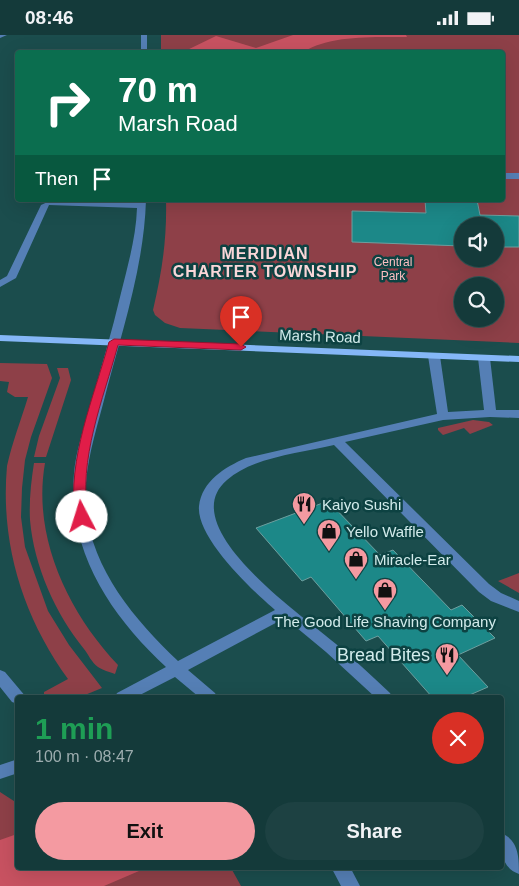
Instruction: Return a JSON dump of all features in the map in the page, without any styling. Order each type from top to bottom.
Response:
[{"type":"main road","name":"Marsh Road","points":[[0,338],[519,359]]},
{"type":"street","points":[[0,36],[4,35]]},
{"type":"street","points":[[144,35],[144,50]]},
{"type":"street","points":[[505,176],[519,176]]},
{"type":"street","points":[[0,284],[11,278],[49,204],[142,202],[136,252],[114,342],[84,448],[80,474],[79,502],[84,531],[94,561],[107,588],[121,609],[149,643],[207,695]]},
{"type":"street","points":[[434,356],[443,416]]},
{"type":"street","points":[[484,358],[490,413]]},
{"type":"street","points":[[382,695],[330,647],[284,612],[251,581],[224,550],[207,517],[208,496],[220,479],[244,464],[443,416],[490,413],[519,414]]},
{"type":"street","points":[[337,441],[484,588],[496,597],[519,607]]},
{"type":"street","points":[[127,695],[284,612]]},
{"type":"street","points":[[0,675],[16,695]]},
{"type":"street","points":[[0,772],[15,767]]},
{"type":"street","points":[[504,845],[519,866]]},
{"type":"street","points":[[342,870],[351,886]]},
{"type":"green space","name":"Central Park","points":[[161,35],[519,35],[519,343],[180,328],[165,323],[155,315],[153,310],[163,255],[166,202],[505,202],[505,50],[161,50]]},
{"type":"green space","points":[[0,363],[47,364],[52,378],[25,460],[21,517],[25,547],[48,611],[69,645],[102,688],[85,695],[44,695],[44,692],[68,679],[38,631],[18,579],[11,551],[7,523],[7,466],[28,397],[15,397],[7,392],[9,382],[0,381]]},
{"type":"green space","points":[[57,368],[68,368],[71,380],[46,457],[34,457],[39,436],[60,378]]},
{"type":"green space","points":[[473,420],[489,422],[493,425],[470,434],[464,428],[443,435],[438,430],[438,428]]},
{"type":"green space","points":[[34,463],[45,463],[42,491],[44,518],[49,545],[58,572],[84,621],[118,665],[115,674],[100,668],[92,661],[64,620],[41,572],[32,537],[30,520],[30,492]]},
{"type":"green space","points":[[519,573],[519,593],[498,581]]},
{"type":"green space","points":[[0,792],[15,802],[15,870],[232,870],[241,886],[0,886]]},
{"type":"shaded area","points":[[293,35],[406,35],[407,37],[352,38],[326,42],[307,50],[187,50],[216,36],[256,48]]},
{"type":"shaded area","points":[[15,835],[15,870],[141,870],[104,886],[0,886],[0,840]]},
{"type":"building","points":[[425,202],[477,202],[480,215],[519,216],[519,247],[504,247],[504,217],[454,217],[454,246],[352,242],[352,211],[426,213]]},
{"type":"building","points":[[328,501],[380,555],[393,550],[451,610],[462,605],[495,638],[458,655],[488,687],[470,695],[430,695],[378,636],[366,641],[311,577],[302,581],[256,528]]},
{"type":"place","name":"Kaiyo Sushi","points":[[304,525]]},
{"type":"place","name":"Yello Waffle","points":[[329,552]]},
{"type":"place","name":"Miracle-Ear","points":[[356,580]]},
{"type":"place","name":"The Good Life Shaving Company","points":[[385,611]]},
{"type":"place","name":"Bread Bites","points":[[447,676]]},
{"type":"district","name":"MERIDIAN CHARTER TOWNSHIP","points":[[265,262]]},
{"type":"route","points":[[82,517],[79,502],[80,474],[84,448],[114,342],[241,347]]}]
